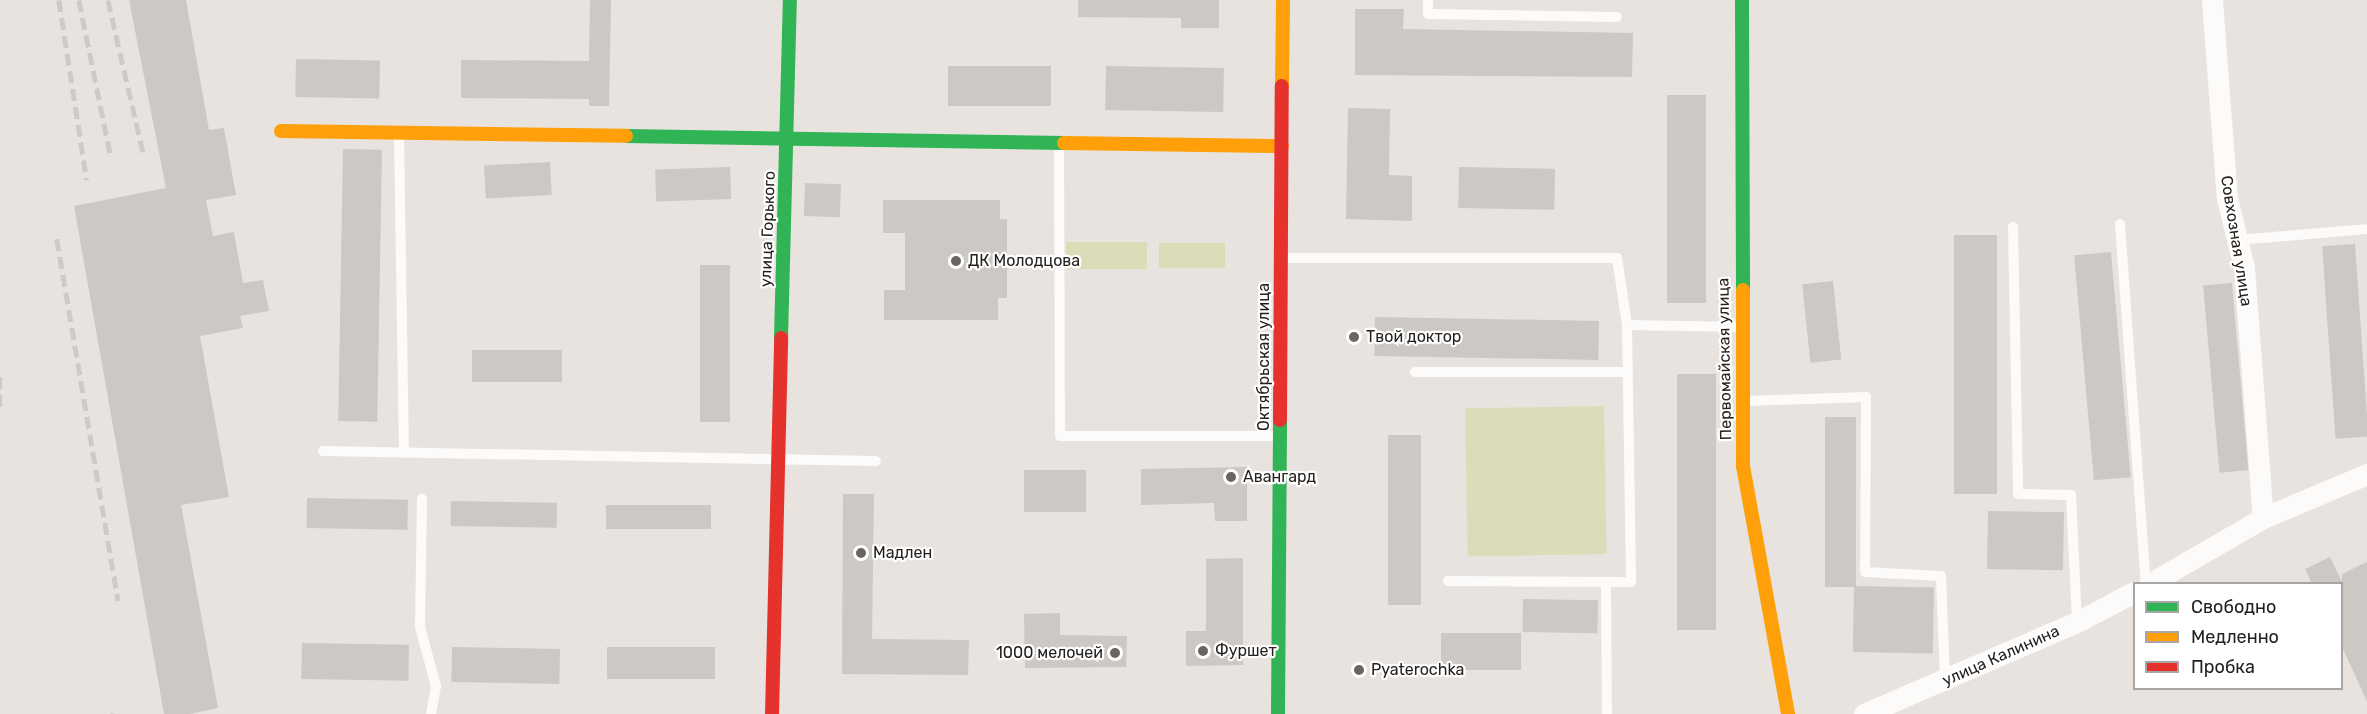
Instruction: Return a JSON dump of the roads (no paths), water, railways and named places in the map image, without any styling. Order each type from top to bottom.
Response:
[{"type":"street","name":"улица Горького","points":[[772,714],[790,0]]},
{"type":"street","name":"Октябрьская улица","points":[[1278,714],[1283,0]]},
{"type":"street","name":"Первомайская улица","points":[[1742,0],[1743,466],[1788,714]]},
{"type":"street","name":"Совхозная улица","points":[[2212,0],[2227,198],[2244,268],[2263,518]]},
{"type":"street","points":[[281,131],[1282,146]]},
{"type":"street","points":[[2151,582],[2263,518],[2367,474]]},
{"type":"street","name":"улица Калинина","points":[[1864,714],[1945,682],[2077,622],[2133,593]]},
{"type":"lane","points":[[1428,0],[1428,14],[1617,17]]},
{"type":"lane","points":[[399,132],[404,453]]},
{"type":"lane","points":[[1059,143],[1060,436],[1280,436]]},
{"type":"lane","points":[[2120,224],[2148,582]]},
{"type":"lane","points":[[2013,227],[2018,494],[2071,495],[2077,622]]},
{"type":"lane","points":[[2237,240],[2367,229]]},
{"type":"lane","points":[[1281,258],[1617,258],[1627,326],[1630,582],[1448,581]]},
{"type":"lane","points":[[1627,326],[1741,327]]},
{"type":"lane","points":[[1415,372],[1628,372]]},
{"type":"lane","points":[[1742,401],[1866,397],[1865,572],[1941,576],[1945,682]]},
{"type":"lane","points":[[323,451],[876,461]]},
{"type":"lane","points":[[422,499],[420,627],[436,686],[431,714]]},
{"type":"lane","points":[[1606,582],[1607,714]]},
{"type":"railway","points":[[59,0],[87,180]]},
{"type":"railway","points":[[79,0],[111,157]]},
{"type":"railway","points":[[108,0],[144,156]]},
{"type":"railway","points":[[57,239],[118,601]]},
{"type":"railway","points":[[0,377],[0,412]]},
{"type":"place","name":"ДК Молодцова","points":[[956,261]]},
{"type":"place","name":"Твой доктор","points":[[1354,337]]},
{"type":"place","name":"Авангард","points":[[1231,477]]},
{"type":"place","name":"Мадлен","points":[[861,553]]},
{"type":"place","name":"Фуршет","points":[[1203,651]]},
{"type":"place","name":"1000 мелочей","points":[[1115,653]]},
{"type":"place","name":"Pyaterochka","points":[[1359,670]]}]
